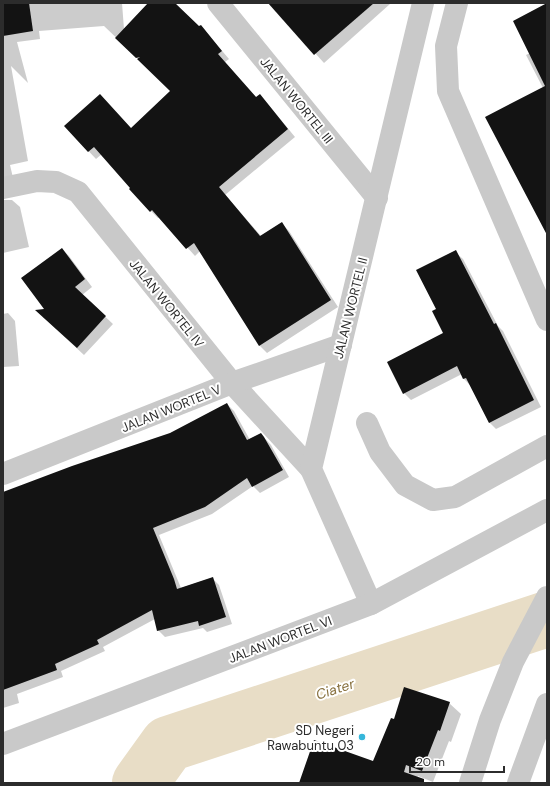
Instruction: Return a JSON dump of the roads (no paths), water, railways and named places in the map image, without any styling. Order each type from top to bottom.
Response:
[{"type":"street","name":"JALAN WORTEL III","points":[[218,3],[377,198]]},
{"type":"street","name":"JALAN WORTEL II","points":[[311,469],[423,3]]},
{"type":"street","points":[[456,3],[446,46],[448,91],[547,320]]},
{"type":"street","name":"JALAN WORTEL IV","points":[[3,188],[37,182],[56,182],[78,192],[232,383],[311,469]]},
{"type":"street","name":"JALAN WORTEL V","points":[[3,474],[232,383],[341,345]]},
{"type":"street","points":[[367,423],[380,452],[405,484],[433,500],[455,497],[547,446]]},
{"type":"street","points":[[311,469],[371,604]]},
{"type":"street","name":"JALAN WORTEL VI","points":[[3,744],[371,604],[547,510]]},
{"type":"street","points":[[470,783],[490,720],[513,662],[547,597]]},
{"type":"street","points":[[518,783],[547,704]]},
{"type":"waterway","name":"Ciater","points":[[140,783],[168,744],[547,619]]},
{"type":"place","name":"SD Negeri Rawabuntu 03","points":[[362,737]]}]
